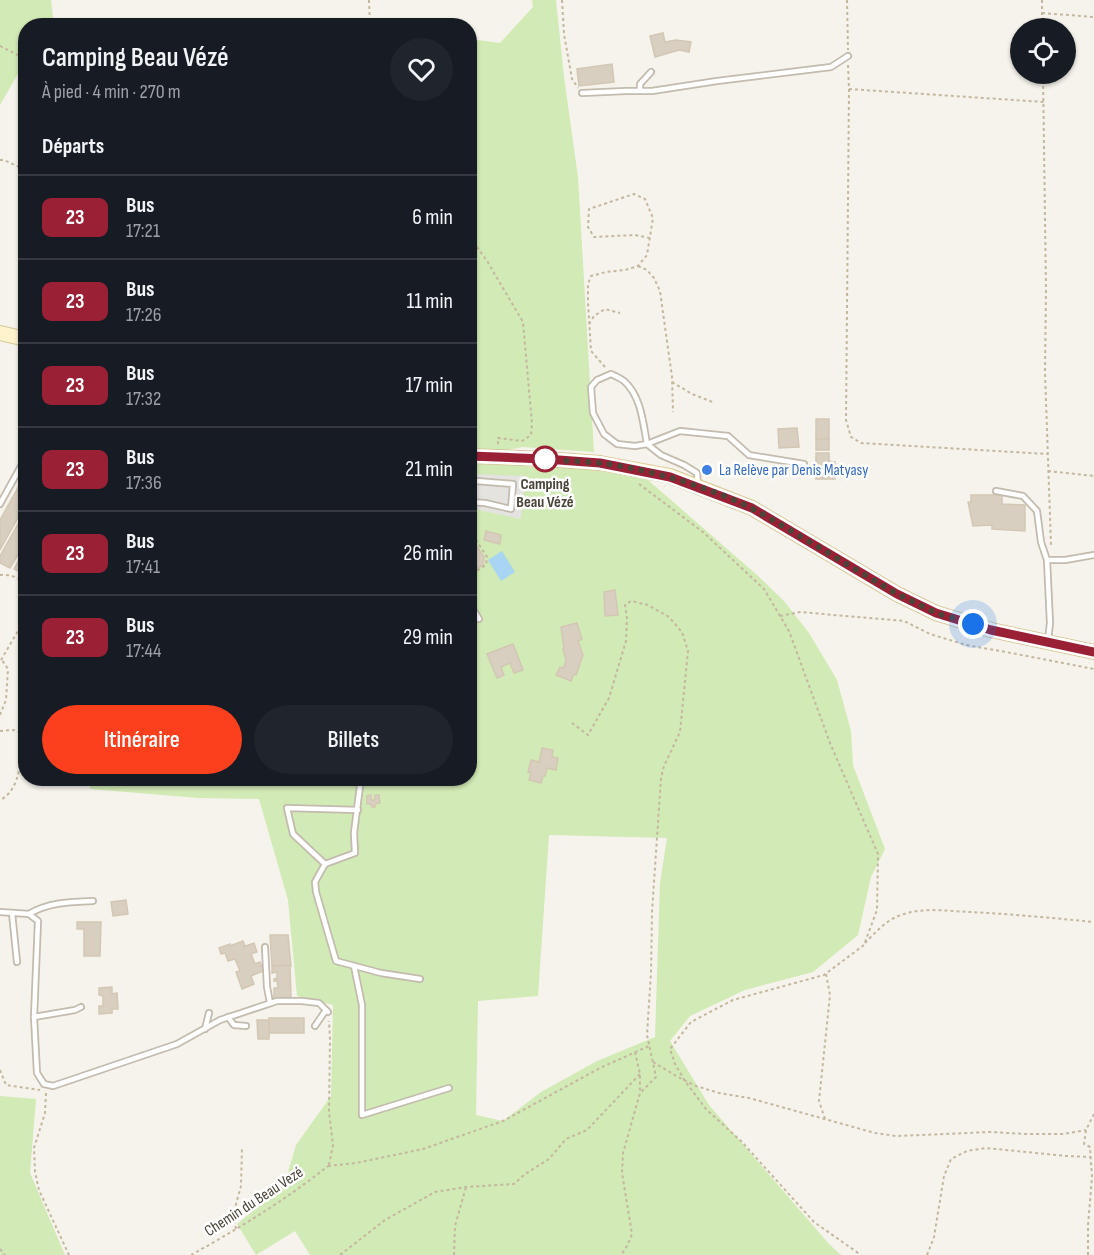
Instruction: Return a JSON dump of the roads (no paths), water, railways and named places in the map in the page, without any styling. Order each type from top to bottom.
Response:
[{"type":"main road","points":[[0,333],[18,337]]},
{"type":"main road","points":[[477,456],[600,463],[670,477],[752,508],[897,594],[936,613],[991,630],[1094,652]]},
{"type":"lane","points":[[582,93],[652,92],[717,81],[831,67],[848,56]]},
{"type":"lane","points":[[640,91],[640,84],[651,72]]},
{"type":"lane","points":[[698,487],[697,473],[662,455],[647,444],[634,392],[623,380],[611,374],[597,380],[591,387],[593,413],[603,434],[617,444],[635,446],[647,444],[681,431],[728,436],[749,455],[804,464]]},
{"type":"lane","points":[[0,504],[18,471]]},
{"type":"lane","points":[[477,481],[513,484],[511,509],[477,502]]},
{"type":"lane","points":[[996,491],[1023,496],[1037,511],[1041,542],[1047,560],[1050,622],[1048,643]]},
{"type":"lane","points":[[1047,560],[1065,560],[1094,555]]},
{"type":"lane","points":[[360,786],[354,833],[355,853],[325,864],[315,882],[315,892],[336,961],[381,973],[420,979]]},
{"type":"lane","points":[[325,864],[293,834],[287,808],[357,810]]},
{"type":"lane","points":[[0,912],[29,914],[59,903],[93,901]]},
{"type":"lane","points":[[12,913],[17,962]]},
{"type":"lane","points":[[29,914],[38,921],[34,1017],[37,1073],[44,1084],[53,1086],[177,1044],[228,1017],[277,1001],[320,1004],[327,1011],[315,1026]]},
{"type":"lane","points":[[265,947],[270,1003]]},
{"type":"lane","points":[[354,966],[362,1005],[362,1115],[449,1088]]},
{"type":"lane","points":[[34,1017],[81,1007]]},
{"type":"lane","points":[[205,1029],[209,1013]]},
{"type":"lane","points":[[228,1017],[234,1025],[246,1026]]},
{"type":"water","points":[[502,551],[515,572],[501,581],[488,560]]},
{"type":"place","name":"Camping Beau Vézé","points":[[545,459]]},
{"type":"place","name":"La Relève par Denis Matyasy","points":[[707,470]]}]
